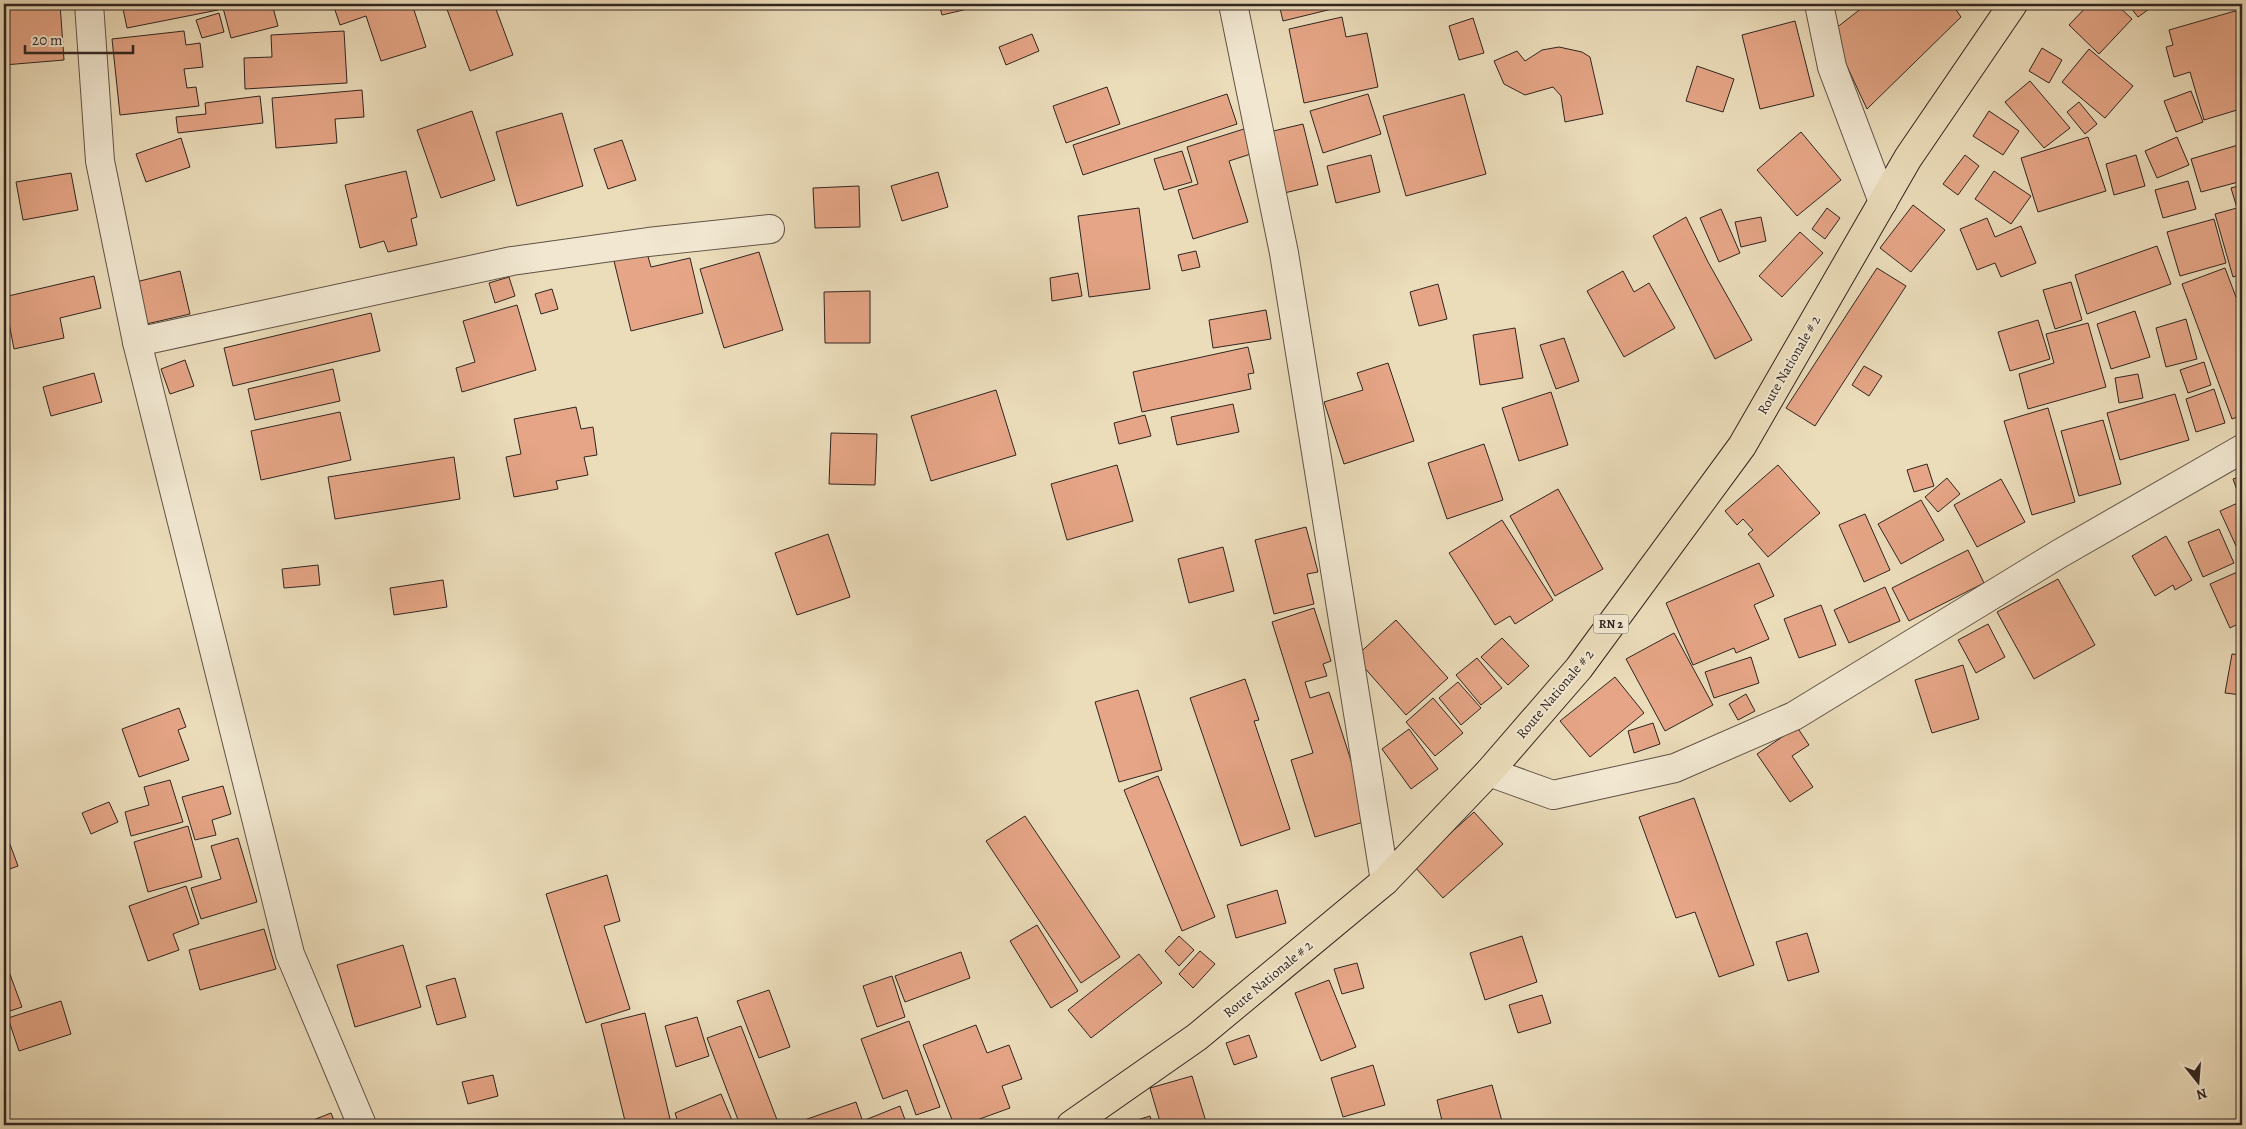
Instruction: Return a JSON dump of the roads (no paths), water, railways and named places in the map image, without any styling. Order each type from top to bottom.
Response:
[{"type":"main road","name":"Route Nationale # 2","points":[[1071,1125],[1197,1038],[1385,882],[1489,772],[1579,668],[1742,446],[1908,158],[2014,4]]},
{"type":"street","points":[[89,4],[100,161],[137,342],[290,954],[362,1125]]},
{"type":"street","points":[[1233,4],[1234,19],[1284,252],[1385,882]]},
{"type":"street","points":[[1819,4],[1832,66],[1883,202]]},
{"type":"street","points":[[137,342],[512,261],[648,242],[770,229]]},
{"type":"street","points":[[1489,772],[1553,795],[1675,768],[1794,716],[2059,554],[2242,449]]}]
